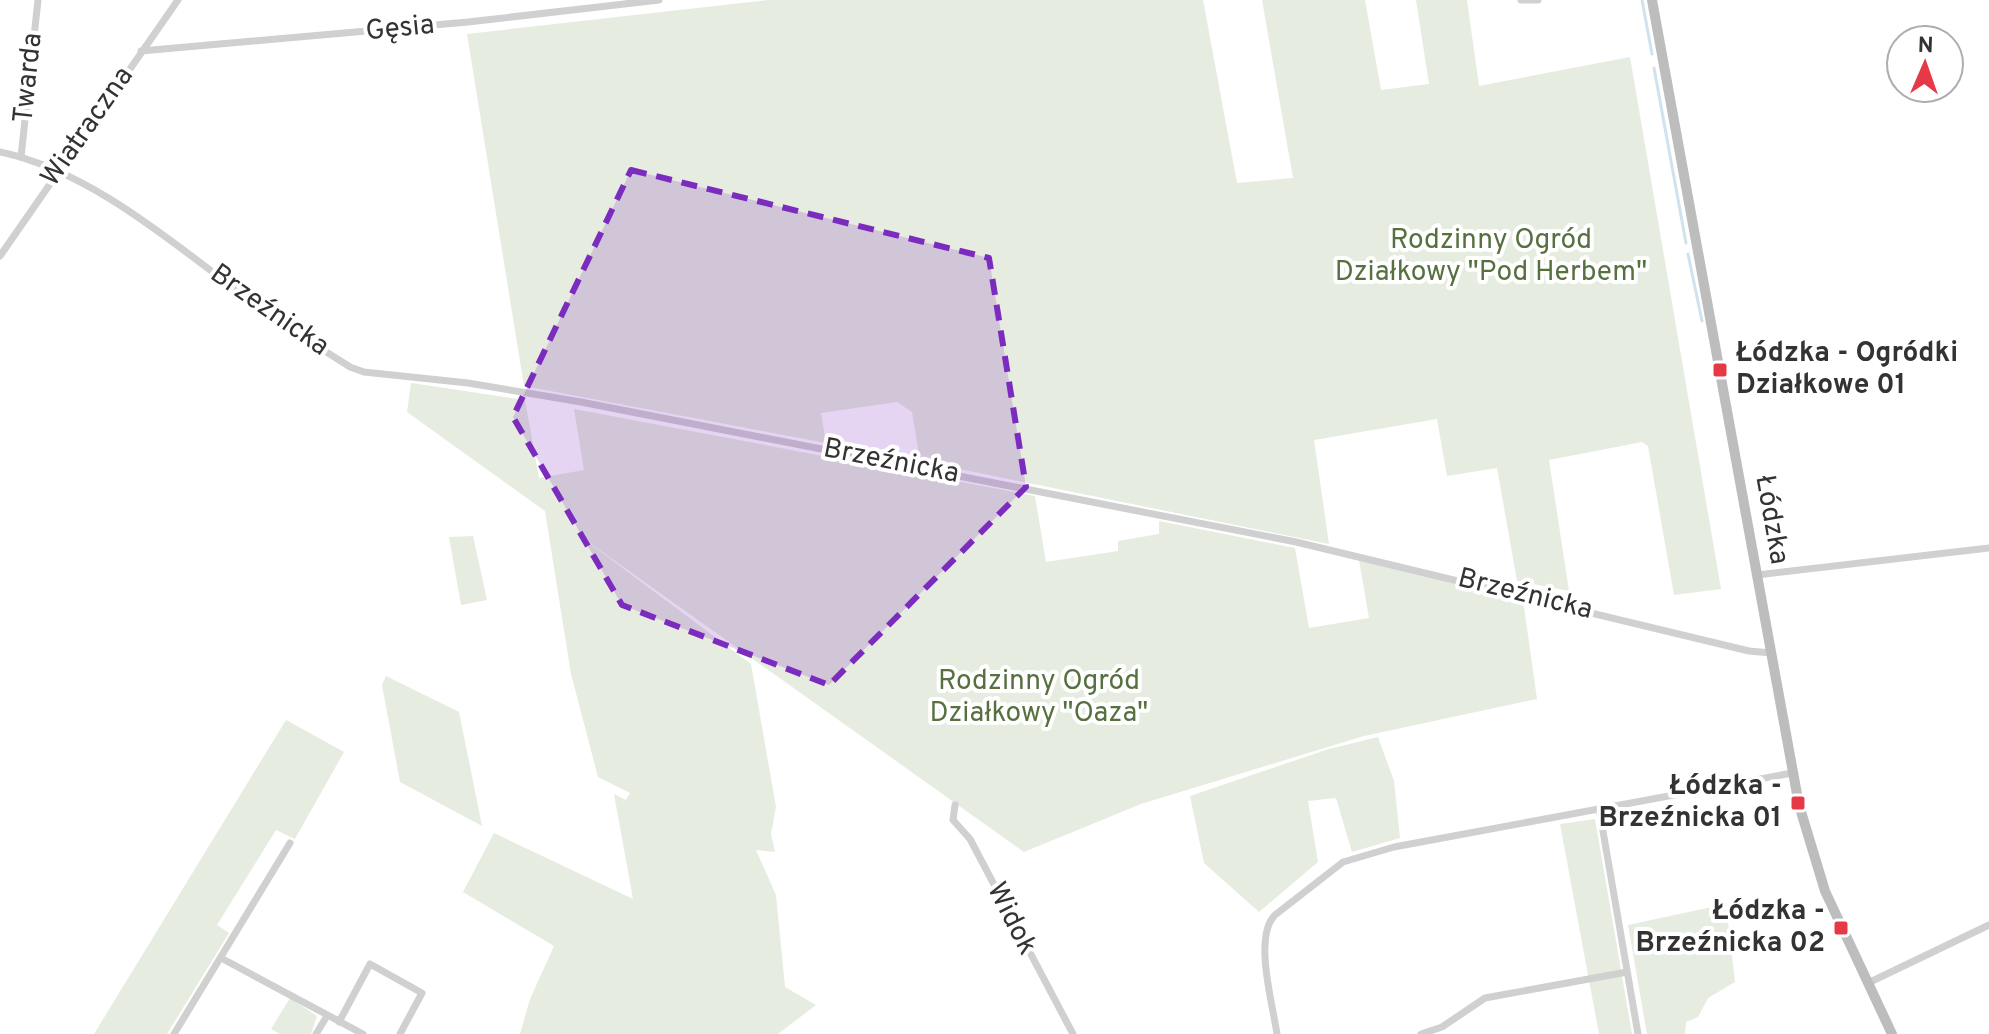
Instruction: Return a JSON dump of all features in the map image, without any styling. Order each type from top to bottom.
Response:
[{"type":"main road","name":"Łódzka","points":[[1652,0],[1792,773],[1825,891],[1892,1034]]},
{"type":"street","name":"Twarda","points":[[21,157],[38,0]]},
{"type":"street","name":"Wiatraczna","points":[[0,256],[178,0]]},
{"type":"street","name":"Gęsia","points":[[141,51],[468,22],[659,0]]},
{"type":"street","points":[[1521,0],[1538,0]]},
{"type":"street","name":"Brzeźnicka","points":[[0,152],[59,170],[191,255],[311,342],[364,372],[468,383],[581,402],[975,477],[1326,548],[1749,651],[1771,653]]},
{"type":"street","points":[[1757,575],[1989,548]]},
{"type":"street","points":[[1277,1034],[1265,956],[1266,930],[1275,915],[1325,874],[1357,856],[1792,773]]},
{"type":"street","name":"Widok","points":[[955,805],[953,820],[970,839],[1073,1034]]},
{"type":"street","points":[[1599,808],[1638,1034]]},
{"type":"street","points":[[174,1034],[290,843]]},
{"type":"street","points":[[1868,983],[1989,925]]},
{"type":"street","points":[[221,958],[363,1034]]},
{"type":"street","points":[[339,1022],[370,964],[422,993],[400,1034]]},
{"type":"street","points":[[1421,1034],[1445,1025],[1485,998],[1627,972]]},
{"type":"street","points":[[316,1034],[327,1016]]},
{"type":"highlighted area","points":[[631,170],[989,258],[1026,487],[829,685],[622,605],[513,417]]},
{"type":"green space","name":"Rodzinny Ogród Działkowy \"Pod Herbem\"","points":[[768,0],[1203,0],[1237,183],[1293,178],[1262,0],[1365,0],[1381,90],[1429,84],[1416,0],[1467,0],[1479,86],[1630,57],[1721,589],[1674,595],[1648,446],[1642,442],[1549,460],[1569,591],[1517,581],[1497,468],[1447,476],[1437,419],[1314,440],[1329,544],[920,461],[912,412],[897,402],[821,413],[826,443],[524,386],[467,34]]},
{"type":"green space","name":"Rodzinny Ogród Działkowy \"Oaza\"","points":[[411,383],[525,400],[539,478],[584,470],[574,409],[1035,496],[1046,562],[1118,551],[1118,541],[1159,534],[1159,521],[1295,548],[1309,628],[1369,618],[1359,560],[1523,600],[1537,699],[1364,736],[1141,804],[1024,852],[577,534],[751,664],[776,807],[771,834],[775,852],[756,850],[776,895],[785,987],[816,1005],[778,1034],[520,1034],[530,999],[554,946],[463,892],[494,833],[633,899],[614,794],[626,800],[630,793],[598,777],[571,674],[545,511],[407,412]]},
{"type":"green space","points":[[473,536],[487,600],[461,605],[449,537]]},
{"type":"green space","points":[[386,676],[459,712],[482,826],[400,782],[382,685]]},
{"type":"green space","points":[[286,720],[344,752],[295,839],[276,830],[217,925],[229,933],[167,1034],[94,1034]]},
{"type":"green space","points":[[1378,737],[1394,781],[1400,838],[1352,852],[1336,798],[1308,801],[1318,862],[1259,912],[1204,863],[1190,796],[1329,749]]},
{"type":"green space","points":[[1595,819],[1632,1034],[1599,1034],[1560,824]]},
{"type":"green space","points":[[1726,904],[1735,982],[1708,998],[1698,1017],[1686,1022],[1685,1034],[1647,1034],[1628,925]]},
{"type":"green space","points":[[290,998],[317,1016],[311,1034],[280,1034],[271,1029]]},
{"type":"waterway","points":[[1642,0],[1652,54]]},
{"type":"waterway","points":[[1654,68],[1686,243]]},
{"type":"waterway","points":[[1688,254],[1702,321]]},
{"type":"place","name":"Łódzka - Ogródki Działkowe 01","points":[[1720,370]]},
{"type":"place","name":"Łódzka - Brzeźnicka 01","points":[[1798,803]]},
{"type":"place","name":"Łódzka - Brzeźnicka 02","points":[[1841,928]]}]
